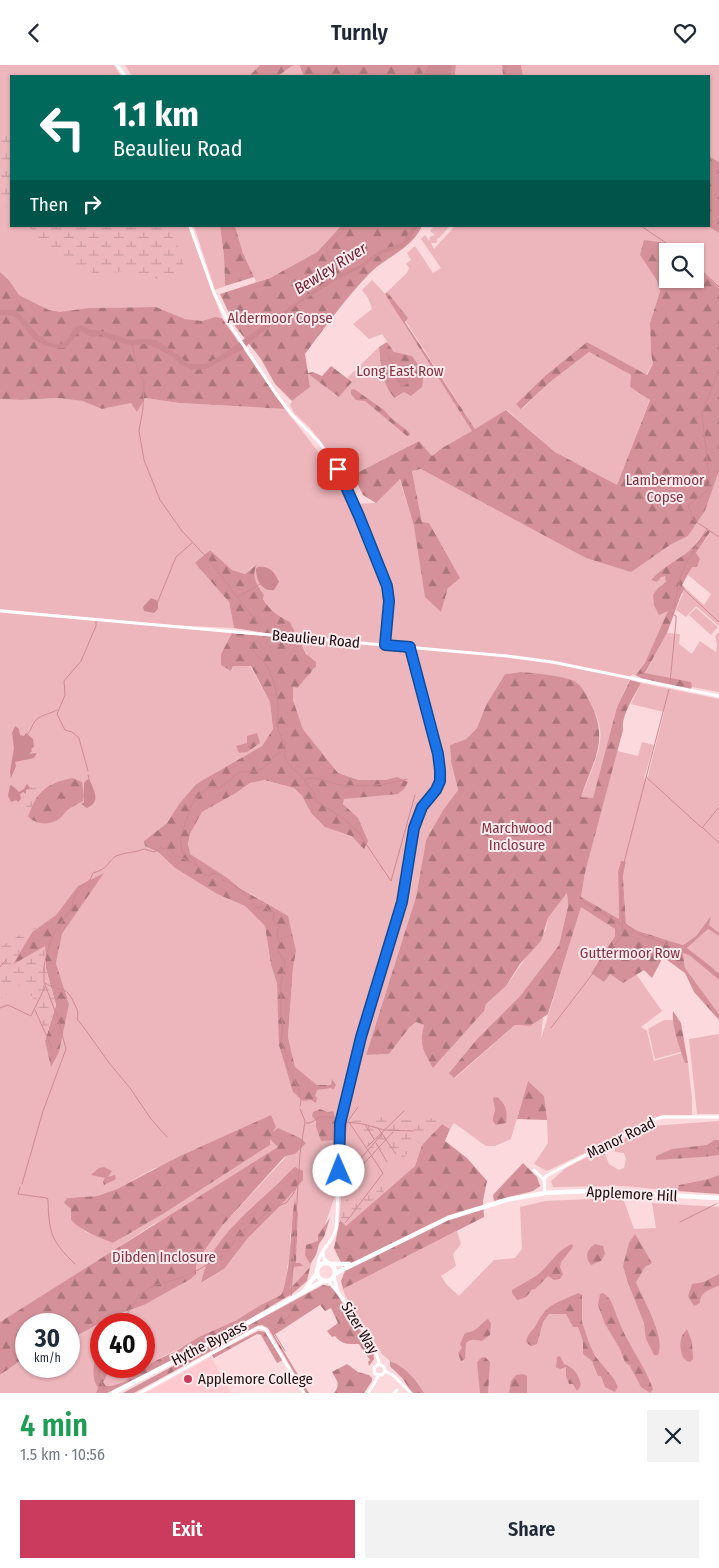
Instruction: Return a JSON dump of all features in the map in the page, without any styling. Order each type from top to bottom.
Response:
[{"type":"main road","name":"Applemore Hill","points":[[545,1193],[586,1191],[719,1198]]},
{"type":"main road","points":[[351,1265],[323,1263],[317,1271],[319,1278],[325,1281],[351,1265],[448,1218],[510,1199],[545,1193]]},
{"type":"main road","points":[[330,1263],[334,1268],[335,1275]]},
{"type":"main road","name":"Hythe Bypass","points":[[304,1292],[317,1271]]},
{"type":"main road","name":"Hythe Bypass","points":[[113,1393],[325,1281]]},
{"type":"street","points":[[190,227],[214,293],[228,322],[292,415],[320,443],[341,475],[387,586],[389,601],[385,645]]},
{"type":"street","name":"Beaulieu Road","points":[[0,611],[536,659],[719,696]]},
{"type":"street","points":[[317,1271],[317,1262],[334,1236],[338,1190],[340,1124],[356,1058],[402,902],[408,877],[411,842],[416,821],[422,807],[436,790],[440,781],[434,736],[410,647]]},
{"type":"street","name":"Manor Road","points":[[544,1180],[546,1176],[652,1120],[663,1117],[719,1117]]},
{"type":"street","points":[[534,1170],[544,1180],[545,1193]]},
{"type":"street","points":[[323,1251],[324,1259],[330,1263]]},
{"type":"street","name":"Sizer Way","points":[[335,1275],[338,1292]]},
{"type":"street","name":"Sizer Way","points":[[325,1281],[338,1292],[376,1352],[379,1364]]},
{"type":"street","points":[[140,1393],[259,1327],[265,1329],[304,1393]]},
{"type":"street","points":[[368,1393],[378,1376],[382,1375],[385,1371],[383,1366],[379,1364],[373,1370],[378,1376]]},
{"type":"street","name":"Sizer Way","points":[[385,1371],[394,1375],[411,1393]]},
{"type":"shaded area","points":[[429,65],[452,65],[449,75],[424,75]]},
{"type":"shaded area","points":[[412,227],[417,227],[410,240],[403,247],[381,254],[359,269],[336,280],[301,302],[251,341],[245,348],[206,369],[194,370],[181,365],[173,357],[145,344],[131,345],[113,341],[101,335],[91,337],[81,331],[65,348],[54,348],[43,345],[34,339],[17,318],[9,315],[0,315],[0,310],[14,310],[38,335],[52,343],[59,344],[66,341],[72,330],[81,325],[91,330],[99,330],[131,340],[156,340],[180,356],[188,364],[205,364],[220,356],[337,274],[360,265],[381,250],[402,243]]},
{"type":"shaded area","points":[[406,368],[410,371],[408,383],[402,387],[392,375],[397,370]]},
{"type":"shaded area","points":[[258,567],[268,568],[276,575],[279,582],[274,590],[266,589],[260,584],[256,573]]},
{"type":"shaded area","points":[[151,598],[158,601],[158,609],[154,613],[144,611],[143,607]]},
{"type":"shaded area","points":[[15,726],[19,729],[20,735],[24,736],[26,733],[33,739],[34,747],[29,754],[37,753],[34,758],[15,762],[16,766],[11,778],[10,772],[14,748],[12,733]]},
{"type":"shaded area","points":[[89,778],[95,798],[92,805],[87,808],[81,804],[84,802],[84,783]]},
{"type":"shaded area","points":[[27,784],[30,788],[26,790],[26,794],[23,792],[20,794],[21,799],[18,802],[16,800],[11,802],[8,796],[10,785],[19,792]]},
{"type":"shaded area","points":[[211,1357],[231,1393],[145,1393],[155,1388]]},
{"type":"green space","points":[[0,65],[114,65],[120,75],[10,75],[10,227],[188,227],[222,318],[215,317],[202,321],[185,319],[156,307],[88,308],[60,313],[49,310],[19,295],[9,280],[0,272]]},
{"type":"green space","points":[[125,65],[260,65],[250,75],[131,75]]},
{"type":"green space","points":[[260,65],[297,65],[292,66],[279,75],[250,75]]},
{"type":"green space","points":[[299,65],[304,75],[279,75],[292,66]]},
{"type":"green space","points":[[299,65],[456,65],[455,75],[304,75]]},
{"type":"green space","points":[[456,65],[502,65],[503,75],[455,75]]},
{"type":"green space","points":[[502,65],[521,65],[523,75],[503,75]]},
{"type":"green space","points":[[521,65],[719,65],[719,162],[710,157],[710,75],[523,75]]},
{"type":"green space","points":[[0,132],[10,135],[10,209],[5,206],[0,197]]},
{"type":"green space","points":[[710,157],[719,162],[719,233],[709,227]]},
{"type":"green space","points":[[29,227],[168,227],[183,256],[183,268],[173,277],[157,279],[130,271],[95,274],[55,255]]},
{"type":"green space","points":[[194,227],[220,227],[225,286],[215,290]]},
{"type":"green space","points":[[220,227],[235,227],[243,253],[254,277],[225,286]]},
{"type":"green space","points":[[235,227],[340,227],[317,252],[270,278],[256,282],[243,253]]},
{"type":"green space","name":"Aldermoor Copse","points":[[340,227],[421,227],[405,247],[368,275],[335,313],[305,354],[308,373],[313,372],[322,376],[331,366],[352,382],[339,397],[308,374],[310,387],[292,401],[275,384],[261,359],[235,326],[220,294],[270,278],[317,252]]},
{"type":"green space","points":[[433,227],[449,227],[438,238],[436,243],[431,243],[434,249],[454,227],[709,227],[719,233],[719,288],[704,273],[704,243],[659,243],[659,272],[656,279],[660,291],[650,323],[653,364],[646,375],[587,342],[546,375],[517,404],[522,409],[549,383],[589,352],[631,375],[630,387],[650,399],[617,486],[555,452],[507,410],[475,429],[387,292],[407,273],[409,268],[406,264],[411,260],[407,253],[415,246],[433,273],[441,268],[421,239],[425,235],[429,241],[430,237],[435,235],[430,231]]},
{"type":"green space","name":"Lambermoor Copse","points":[[644,240],[666,243],[659,243],[659,288],[656,279],[640,255]]},
{"type":"green space","points":[[0,272],[9,280],[19,295],[49,310],[60,312],[88,308],[156,307],[185,319],[202,321],[215,317],[222,318],[285,409],[179,403],[145,398],[137,412],[131,403],[102,409],[82,401],[58,398],[0,399]]},
{"type":"green space","name":"Lambermoor Copse","points":[[704,273],[719,288],[719,471],[705,511],[688,536],[670,545],[631,572],[586,558],[421,469],[412,471],[422,522],[429,523],[460,578],[448,588],[441,612],[425,597],[414,526],[400,479],[376,503],[363,495],[353,475],[419,441],[432,456],[472,431],[385,294],[387,292],[408,318],[405,322],[475,429],[506,410],[555,452],[617,485],[650,400],[630,387],[631,375],[589,352],[549,383],[521,409],[516,404],[546,375],[587,342],[647,375],[653,364],[650,323],[660,291],[659,288],[704,288]]},
{"type":"green space","points":[[372,280],[394,306],[473,431],[442,448],[432,456],[419,441],[353,475],[345,473],[310,428],[294,413],[290,405],[292,401],[310,387],[308,374],[339,397],[352,382],[347,378],[379,347],[383,375],[388,388],[396,398],[404,392],[394,352],[382,334],[369,339],[353,324],[372,309],[368,298],[362,290]]},
{"type":"green space","name":"Long East Row","points":[[387,342],[394,352],[412,356],[424,373],[422,387],[411,396],[404,392],[395,398],[387,387],[383,375],[379,347]]},
{"type":"green space","points":[[354,389],[384,410],[410,435],[407,436],[365,401],[356,400],[351,394],[351,390]]},
{"type":"green space","points":[[58,398],[82,401],[102,409],[145,398],[179,403],[285,409],[327,463],[348,504],[376,503],[399,478],[441,611],[448,588],[422,522],[412,471],[421,469],[670,545],[688,536],[705,511],[719,471],[719,626],[696,606],[686,617],[676,610],[685,588],[704,605],[711,594],[688,575],[696,553],[710,533],[691,551],[676,597],[639,677],[632,674],[617,707],[593,799],[581,797],[597,754],[600,729],[594,710],[577,683],[557,677],[521,672],[505,674],[486,705],[477,728],[466,739],[450,745],[451,762],[458,790],[443,810],[426,840],[416,897],[366,1055],[389,1054],[416,1022],[425,1025],[422,1034],[434,1067],[484,1011],[486,1004],[506,986],[546,929],[548,918],[567,893],[568,906],[559,945],[520,996],[477,1039],[449,1073],[455,1078],[515,1025],[530,1026],[543,1016],[541,1039],[581,906],[615,929],[615,936],[591,973],[610,973],[623,983],[636,974],[662,1011],[641,1027],[647,1031],[654,1061],[682,1053],[685,1063],[688,1063],[692,1115],[661,1115],[547,1171],[534,1164],[548,1143],[547,1120],[528,1081],[511,1139],[495,1146],[486,1146],[454,1123],[450,1129],[442,1124],[422,1145],[415,1166],[346,1226],[339,1220],[344,1166],[342,1136],[353,1081],[350,1080],[338,1113],[340,1119],[335,1155],[336,1193],[310,1267],[289,1290],[294,1267],[302,1266],[296,1263],[298,1214],[295,1201],[290,1237],[291,1257],[287,1266],[288,1273],[281,1295],[247,1315],[155,1361],[155,1313],[121,1313],[144,1305],[191,1279],[196,1274],[196,1266],[204,1251],[222,1226],[286,1157],[152,1225],[91,1266],[0,1322],[0,612],[232,633],[221,654],[232,671],[233,666],[250,666],[270,702],[273,729],[262,746],[196,784],[179,804],[167,823],[145,840],[175,868],[217,894],[245,906],[265,926],[271,965],[277,984],[279,1020],[295,1067],[288,1037],[296,951],[260,899],[238,887],[229,879],[189,854],[190,834],[202,812],[250,783],[264,780],[294,788],[302,796],[311,813],[325,826],[350,836],[364,848],[343,803],[344,799],[381,794],[386,780],[359,780],[338,773],[303,729],[293,700],[293,686],[298,688],[314,668],[299,639],[293,634],[292,626],[274,613],[263,599],[264,595],[254,573],[256,565],[245,574],[232,570],[210,550],[196,563],[229,602],[234,628],[168,625],[0,609],[0,399]],"holes":[[[103,874],[62,934],[56,963],[69,1004],[51,1066],[45,1041],[45,946],[13,966],[32,932],[56,915],[78,886]],[[320,1109],[328,1112],[334,1140],[321,1140],[316,1127]],[[276,1127],[270,1138],[270,1145],[163,1214],[113,1243],[86,1232],[71,1220],[71,1209],[67,1198],[97,1196],[117,1189],[153,1169]],[[289,1172],[284,1202],[248,1238],[224,1269],[202,1283],[207,1266],[225,1236]]]},
{"type":"green space","points":[[708,530],[710,532],[696,553],[700,559],[697,567],[692,567],[682,585],[685,588],[667,633],[645,673],[691,682],[692,687],[690,690],[641,678],[636,675],[645,663],[668,611],[659,615],[654,605],[653,595],[666,582],[665,576],[661,577],[657,582],[652,580],[663,569],[689,551]]},
{"type":"green space","points":[[210,550],[232,570],[245,574],[257,564],[255,577],[264,595],[263,599],[275,613],[290,622],[294,630],[293,634],[271,634],[234,628],[229,602],[195,563]]},
{"type":"green space","points":[[696,608],[718,627],[711,635],[689,615]]},
{"type":"green space","points":[[719,632],[719,692],[692,687],[690,682],[645,674],[667,633],[680,634],[679,644],[692,654],[700,641],[716,652],[715,636]]},
{"type":"green space","points":[[232,633],[299,639],[306,654],[316,662],[316,667],[298,688],[293,687],[293,700],[303,729],[338,773],[359,780],[386,780],[397,777],[408,782],[398,794],[344,799],[343,804],[358,818],[368,841],[364,849],[351,836],[325,827],[311,813],[302,796],[294,788],[264,780],[250,783],[202,812],[190,834],[188,844],[190,854],[238,887],[288,916],[296,951],[288,1037],[295,1067],[317,1085],[331,1085],[332,1079],[336,1085],[333,1090],[331,1088],[317,1090],[315,1096],[317,1098],[316,1103],[311,1100],[303,1101],[293,1092],[279,1045],[277,984],[271,965],[265,926],[245,906],[217,894],[175,868],[158,852],[145,846],[144,841],[167,823],[179,804],[196,784],[262,746],[273,729],[270,702],[251,666],[233,666],[231,671],[221,665],[221,654]]},
{"type":"green space","name":"Marchwood Inclosure","points":[[521,672],[567,678],[581,687],[590,702],[599,728],[598,750],[581,797],[593,798],[617,707],[630,680],[641,683],[624,718],[623,730],[585,873],[581,897],[619,919],[618,871],[621,861],[626,862],[623,876],[626,924],[638,931],[683,945],[696,936],[711,916],[709,925],[719,933],[719,936],[708,929],[687,948],[719,974],[719,980],[690,956],[683,953],[685,968],[719,1014],[719,1020],[694,992],[685,973],[663,957],[652,978],[644,970],[623,983],[610,974],[604,982],[591,973],[615,936],[615,929],[581,907],[548,1014],[530,1026],[515,1025],[454,1078],[449,1073],[477,1039],[520,996],[559,945],[568,906],[567,893],[548,918],[541,941],[520,964],[506,986],[486,1004],[484,1011],[433,1068],[423,1047],[424,1025],[416,1022],[389,1054],[366,1055],[416,897],[426,840],[443,810],[458,790],[451,762],[450,745],[466,739],[477,728],[486,705],[505,674]]},
{"type":"green space","points":[[641,683],[719,699],[719,933],[708,925],[710,918],[696,936],[683,945],[638,931],[626,924],[623,876],[626,863],[621,861],[618,871],[619,920],[581,897],[585,873],[617,751],[638,756],[642,742],[654,745],[644,778],[647,780],[664,712],[631,704]]},
{"type":"green space","points":[[257,733],[260,743],[247,752],[239,753],[236,746],[247,743],[247,736]]},
{"type":"green space","points":[[72,778],[82,782],[83,801],[68,810],[56,821],[39,823],[28,816],[35,800],[44,790],[55,783]]},
{"type":"green space","points":[[35,786],[43,789],[36,797],[28,816],[21,799],[26,794],[26,790]]},
{"type":"green space","points":[[104,873],[62,934],[56,963],[69,1004],[59,1052],[51,1067],[45,1041],[56,1005],[46,969],[45,947],[12,966],[32,932],[56,915],[78,886]]},
{"type":"green space","points":[[41,926],[32,932],[12,965],[45,946],[46,969],[56,1005],[45,1041],[35,1004],[23,985],[13,988],[0,1000],[0,947],[26,931]]},
{"type":"green space","points":[[708,929],[719,936],[719,974],[687,948]]},
{"type":"green space","points":[[683,953],[690,956],[719,980],[719,1014],[685,968]]},
{"type":"green space","points":[[673,1011],[681,1023],[688,1063],[685,1063],[676,1037]]},
{"type":"green space","points":[[664,1020],[673,1020],[681,1052],[655,1059],[648,1029]]},
{"type":"green space","points":[[719,1034],[719,1114],[697,1114],[689,1039]]},
{"type":"green space","points":[[528,1081],[544,1096],[547,1120],[517,1119]]},
{"type":"green space","points":[[496,1097],[506,1108],[507,1115],[506,1123],[496,1125],[493,1120],[495,1110],[493,1098]]},
{"type":"green space","points":[[320,1109],[328,1112],[333,1111],[336,1120],[334,1140],[321,1141],[316,1121],[312,1116],[313,1112]]},
{"type":"green space","name":"Dibden Inclosure","points":[[271,1115],[276,1127],[273,1132],[278,1128],[300,1138],[306,1143],[295,1154],[285,1156],[222,1226],[204,1251],[196,1266],[196,1274],[191,1279],[144,1305],[121,1313],[90,1313],[90,1329],[80,1334],[80,1313],[15,1313],[15,1365],[0,1375],[0,1322],[278,1147],[270,1139],[270,1145],[163,1214],[113,1243],[86,1231],[71,1220],[71,1209],[64,1203],[67,1198],[97,1196],[117,1189],[178,1157]]},
{"type":"green space","points":[[382,1117],[405,1120],[416,1118],[425,1120],[429,1118],[439,1120],[439,1123],[399,1163],[382,1140],[372,1149],[352,1121]]},
{"type":"green space","points":[[719,1121],[719,1175],[679,1185],[677,1191],[622,1186],[553,1187],[551,1181],[566,1168],[603,1149],[609,1164],[619,1170],[624,1168],[626,1159],[624,1153],[615,1152],[615,1143],[651,1126]]},
{"type":"green space","points":[[442,1124],[450,1129],[445,1141],[467,1158],[487,1181],[483,1201],[484,1217],[343,1289],[341,1281],[345,1271],[334,1248],[340,1220],[346,1226],[415,1166],[422,1145]]},
{"type":"green space","points":[[714,1140],[719,1140],[719,1155],[656,1160],[656,1156],[672,1149],[707,1145]]},
{"type":"green space","points":[[523,1163],[537,1177],[540,1186],[533,1191],[494,1201],[493,1195]]},
{"type":"green space","points":[[104,1167],[112,1171],[108,1177],[115,1175],[116,1179],[104,1185],[105,1178],[91,1175],[99,1168]]},
{"type":"green space","points":[[295,1167],[303,1171],[303,1180],[248,1238],[224,1269],[201,1283],[205,1268],[220,1241],[252,1207]]},
{"type":"green space","points":[[719,1175],[719,1194],[677,1191],[679,1185]]},
{"type":"green space","points":[[383,1186],[384,1191],[346,1224],[341,1219],[342,1207],[346,1200],[353,1197],[366,1198],[376,1187]]},
{"type":"green space","points":[[623,1198],[634,1229],[656,1228],[652,1203],[719,1207],[719,1393],[420,1393],[395,1363],[382,1354],[345,1295],[343,1289],[457,1231],[461,1244],[453,1254],[456,1266],[441,1276],[447,1285],[459,1296],[494,1260],[515,1258],[522,1249],[520,1207],[545,1201]]},
{"type":"green space","points":[[295,1199],[298,1214],[296,1263],[300,1263],[303,1266],[294,1267],[290,1289],[310,1267],[307,1281],[292,1294],[224,1334],[155,1369],[155,1361],[199,1337],[235,1321],[281,1295],[289,1260]]},
{"type":"green space","points":[[330,1218],[324,1237],[310,1264],[305,1255],[306,1245],[318,1241],[318,1235]]},
{"type":"green space","points":[[635,1234],[652,1263],[645,1267],[636,1282],[653,1319],[659,1339],[658,1355],[654,1355],[646,1339],[644,1323],[623,1266],[629,1243]]},
{"type":"green space","points":[[572,1244],[573,1247],[561,1262],[560,1267],[563,1274],[560,1279],[554,1280],[548,1276],[535,1289],[531,1290],[527,1296],[517,1300],[512,1290],[536,1276],[557,1254]]},
{"type":"green space","points":[[595,1244],[603,1246],[605,1254],[601,1261],[591,1265],[587,1253]]},
{"type":"green space","points":[[719,1274],[719,1285],[704,1293],[700,1303],[694,1306],[688,1296],[692,1284],[704,1282]]},
{"type":"green space","points":[[323,1285],[330,1286],[336,1293],[373,1350],[374,1359],[369,1366],[368,1362],[370,1360],[359,1344],[348,1344],[335,1336],[332,1337],[327,1331],[338,1323],[331,1308],[325,1311],[320,1305],[274,1335],[309,1393],[306,1393],[268,1328],[262,1325],[255,1327],[134,1393],[123,1393],[151,1378],[155,1378],[155,1376]]},
{"type":"green space","points":[[578,1293],[582,1295],[582,1322],[589,1343],[595,1356],[614,1379],[618,1387],[615,1392],[605,1387],[592,1361],[583,1354],[583,1341],[578,1327],[573,1327],[566,1314],[549,1314],[543,1322],[537,1344],[531,1346],[526,1341],[540,1317],[549,1308]]},
{"type":"green space","points":[[603,1293],[611,1302],[626,1337],[649,1380],[653,1389],[650,1393],[641,1387],[605,1324],[598,1305],[600,1294]]},
{"type":"green space","points":[[488,1319],[491,1323],[490,1335],[482,1341],[468,1341],[466,1343],[465,1359],[461,1361],[458,1353],[462,1348],[460,1344],[465,1333],[476,1329]]},
{"type":"green space","points":[[90,1329],[90,1378],[97,1378],[98,1388],[96,1393],[0,1393],[0,1375],[15,1365],[15,1378],[80,1378],[80,1334]]},
{"type":"green space","points":[[687,1329],[692,1342],[693,1359],[690,1362],[684,1359],[681,1347],[682,1336]]},
{"type":"green space","points":[[258,1331],[267,1332],[283,1360],[277,1363],[261,1335],[257,1334],[214,1358],[212,1355]]},
{"type":"green space","points":[[560,1356],[564,1364],[571,1367],[577,1375],[581,1385],[577,1391],[573,1384],[569,1384],[566,1376],[566,1367],[560,1369],[556,1367],[557,1357]]},
{"type":"green space","points":[[485,1357],[490,1362],[488,1393],[480,1393],[477,1362]]},
{"type":"green space","points":[[390,1361],[410,1374],[424,1393],[412,1393],[403,1379],[390,1366]]},
{"type":"green space","points":[[347,1364],[358,1372],[369,1375],[372,1378],[364,1393],[334,1393],[338,1385],[332,1372]]},
{"type":"green space","points":[[523,1374],[527,1376],[527,1393],[509,1393],[511,1381],[516,1375]]},
{"type":"green space","points":[[95,1378],[105,1378],[103,1382],[106,1386],[124,1382],[130,1378],[137,1378],[107,1393],[96,1393],[98,1388]]},
{"type":"green space","points":[[104,1378],[131,1378],[113,1386],[106,1386],[103,1382]]},
{"type":"waterway","points":[[416,75],[418,65]]},
{"type":"waterway","points":[[505,65],[506,75]]},
{"type":"waterway","points":[[710,224],[719,229]]},
{"type":"waterway","name":"Bewley River","points":[[340,272],[326,251],[329,244],[344,227]]},
{"type":"waterway","points":[[642,227],[666,243]]},
{"type":"waterway","points":[[704,273],[719,287]]},
{"type":"waterway","points":[[132,344],[138,373],[144,381],[143,408],[139,431],[144,460],[160,500],[182,531],[209,560],[257,623]]},
{"type":"waterway","points":[[389,357],[396,371]]},
{"type":"waterway","points":[[719,369],[702,413],[710,486],[707,491],[689,504],[688,508],[691,511],[692,519],[719,537]]},
{"type":"waterway","points":[[674,608],[680,578],[686,563],[707,529]]},
{"type":"waterway","points":[[158,601],[176,557],[192,543]]},
{"type":"waterway","points":[[238,597],[260,584]]},
{"type":"waterway","points":[[679,585],[719,622]]},
{"type":"waterway","points":[[670,683],[676,621],[676,616],[672,614],[673,612]]},
{"type":"waterway","points":[[88,771],[79,738],[72,732],[65,730],[57,714],[65,695],[64,681],[81,661],[96,626],[96,621]]},
{"type":"waterway","points":[[251,642],[251,647],[265,663],[272,675],[277,696],[277,725],[282,741],[282,751],[262,769],[240,772],[220,788],[209,787],[192,804],[180,838],[182,852],[193,859],[204,875],[209,876],[213,873],[222,876],[223,880],[243,892],[257,908],[264,906],[274,912],[273,921],[279,926],[277,935],[280,943],[277,948],[285,963],[281,983],[283,1027],[281,1042],[285,1050],[287,1066],[299,1090],[300,1106]]},
{"type":"waterway","points":[[622,935],[621,874],[669,689]]},
{"type":"waterway","points":[[27,735],[38,719],[57,710]]},
{"type":"waterway","points":[[283,741],[286,743],[285,756],[289,764],[304,780]]},
{"type":"waterway","points":[[646,777],[702,828],[719,807]]},
{"type":"waterway","points":[[407,779],[366,786],[342,785],[313,778],[304,780],[314,793],[316,801],[344,819],[358,832],[391,881],[415,795]]},
{"type":"waterway","points":[[703,828],[719,843]]},
{"type":"waterway","points":[[22,1184],[43,1111],[66,1049],[58,1019],[44,982],[44,966],[53,935],[72,907],[74,896],[79,888],[90,880],[93,873],[105,867],[116,856],[122,854],[144,849],[154,852],[161,848],[171,850],[175,856],[196,865]]},
{"type":"waterway","points":[[580,899],[622,925]]},
{"type":"waterway","points":[[624,922],[636,933],[690,953],[719,977]]},
{"type":"waterway","points":[[551,1028],[620,938]]},
{"type":"waterway","points":[[0,967],[6,960]]},
{"type":"waterway","points":[[45,983],[68,993],[77,1010],[77,1019],[130,1088],[151,1119],[167,1137]]},
{"type":"waterway","points":[[0,1008],[8,1005],[31,1016],[45,987]]},
{"type":"waterway","points":[[35,1010],[52,1048]]},
{"type":"waterway","points":[[348,1121],[358,1107]]},
{"type":"waterway","points":[[291,1296],[300,1154],[305,1121],[300,1109]]},
{"type":"waterway","points":[[367,1147],[404,1111]]},
{"type":"waterway","points":[[306,1123],[310,1123],[322,1116],[337,1119]]},
{"type":"waterway","points":[[344,1145],[347,1122],[384,1130],[413,1131]]},
{"type":"waterway","points":[[346,1222],[383,1173],[349,1122]]},
{"type":"waterway","points":[[366,1126],[374,1139]]},
{"type":"waterway","points":[[378,1128],[396,1154]]},
{"type":"waterway","points":[[344,1173],[357,1171],[393,1132]]},
{"type":"waterway","points":[[345,1165],[355,1165],[382,1134]]},
{"type":"waterway","points":[[376,1143],[387,1162]]},
{"type":"waterway","points":[[128,1313],[141,1293],[156,1285],[198,1270],[222,1256],[239,1234],[262,1217],[267,1210],[286,1203],[299,1182]]},
{"type":"waterway","points":[[20,1187],[18,1194],[47,1198],[49,1221],[53,1236],[61,1249],[75,1264]]},
{"type":"waterway","points":[[680,1222],[716,1204]]},
{"type":"waterway","points":[[290,1310],[291,1303]]},
{"type":"waterway","points":[[285,1351],[274,1333],[290,1314]]},
{"type":"waterway","points":[[100,1378],[104,1390]]},
{"type":"place","name":"Applemore College","points":[[188,1379]]},
{"type":"route","points":[[338,469],[387,586],[389,601],[385,645],[410,647],[430,721],[441,774],[436,790],[422,807],[414,828],[408,877],[402,902],[361,1037],[340,1124],[338,1141],[339,1171]]},
{"type":"park label","name":"Guttermoor Row","points":[[630,953]]}]
